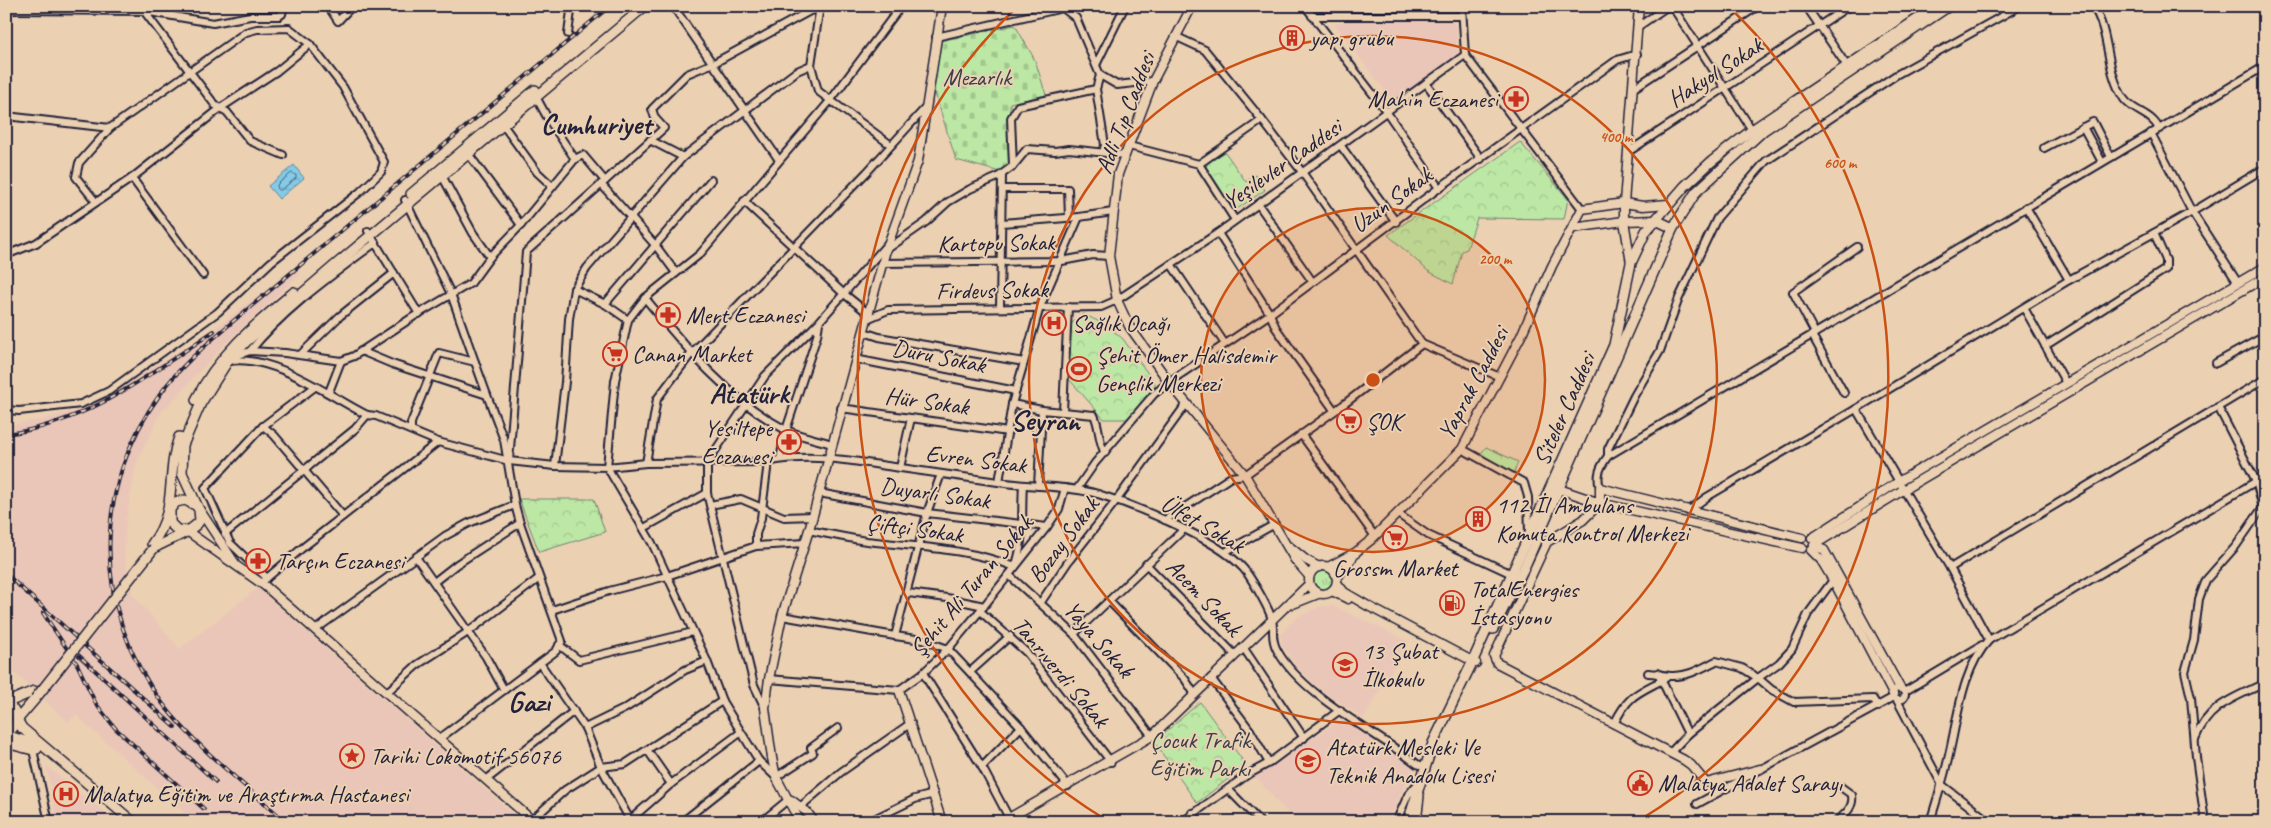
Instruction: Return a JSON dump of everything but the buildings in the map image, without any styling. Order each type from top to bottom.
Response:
[{"type":"main road","points":[[535,94],[635,6]]},
{"type":"main road","points":[[187,532],[173,527],[168,513],[174,455],[178,440],[203,387],[226,360],[371,236],[406,202],[535,94],[645,6]]},
{"type":"main road","points":[[1849,70],[1942,7]]},
{"type":"main road","name":"Siteler Caddesi","points":[[1416,822],[1420,794],[1431,757],[1474,664],[1614,345],[1631,263],[1646,231],[1668,204],[1710,162],[1752,130],[1849,70]]},
{"type":"main road","name":"Siteler Caddesi","points":[[1408,822],[1424,766],[1524,568],[1681,213],[1696,192],[1764,130],[1849,70]]},
{"type":"main road","points":[[1668,204],[1681,213]]},
{"type":"main road","points":[[1656,220],[1673,228]]},
{"type":"main road","points":[[153,546],[195,528],[200,520],[197,506],[182,473],[183,445],[188,428],[226,360]]},
{"type":"main road","points":[[95,789],[25,741],[6,734],[14,727],[16,720],[34,695],[153,546],[173,505],[180,500],[190,501],[197,506]]},
{"type":"main road","points":[[6,704],[34,695]]},
{"type":"main road","points":[[6,704],[15,711],[16,720],[34,740],[133,822]]},
{"type":"main road","points":[[6,743],[46,755]]},
{"type":"street","points":[[6,29],[7,8],[144,11],[213,23],[250,16],[279,16],[282,14],[284,6]]},
{"type":"street","points":[[328,6],[338,21],[352,6]]},
{"type":"street","points":[[566,6],[571,11],[568,34]]},
{"type":"street","points":[[673,6],[779,160]]},
{"type":"street","points":[[800,822],[790,799],[776,777],[759,761],[722,701],[707,661],[668,576],[644,528],[606,467],[616,381],[628,320],[645,298],[700,254],[830,101],[902,6]]},
{"type":"street","points":[[765,708],[782,616],[810,530],[841,408],[882,263],[918,160],[942,6]]},
{"type":"street","points":[[1096,66],[1125,6]]},
{"type":"street","name":"Adli Tıp Caddesi","points":[[1192,6],[1153,81],[1118,174],[1109,256],[1117,300],[1129,326],[1169,382],[1245,475],[1295,560],[1309,576]]},
{"type":"street","points":[[1304,6],[1386,111],[1439,188]]},
{"type":"street","points":[[1462,6],[1461,16],[1465,55],[1582,209],[1624,203],[1643,206],[1668,204]]},
{"type":"street","points":[[1631,263],[1624,221],[1624,203],[1637,54],[1639,6]]},
{"type":"street","points":[[1639,26],[1668,6]]},
{"type":"street","points":[[1672,6],[1752,130]]},
{"type":"street","points":[[1634,88],[1758,6]]},
{"type":"street","points":[[1806,6],[1849,70]]},
{"type":"street","name":"Hakyol Sokak","points":[[1628,152],[1849,6]]},
{"type":"street","points":[[1608,456],[1608,449],[1634,396],[1660,351],[1679,298],[1717,218],[1766,161],[1896,75],[2020,6]]},
{"type":"street","points":[[2093,6],[2101,23],[2113,77],[2124,99],[2130,106],[2156,123],[2158,129]]},
{"type":"street","points":[[936,37],[1063,7],[1076,18],[1100,74],[1117,85],[1153,81]]},
{"type":"street","points":[[510,461],[526,252],[664,128],[654,118],[652,109],[687,74],[712,64],[818,9]]},
{"type":"street","points":[[818,9],[811,65],[818,91],[891,145]]},
{"type":"street","points":[[144,11],[188,73],[215,105],[222,107],[250,141],[283,155]]},
{"type":"street","points":[[1312,16],[1461,16]]},
{"type":"street","points":[[6,410],[19,411],[81,404],[109,391],[218,312],[271,262],[360,192],[381,172],[384,162],[342,87],[310,44],[289,28],[257,29],[246,32],[110,128],[79,163],[76,177],[96,202]]},
{"type":"street","points":[[1177,36],[1205,50],[1262,120],[1302,172],[1422,344],[1500,377]]},
{"type":"street","points":[[6,255],[36,243],[132,178],[222,107],[277,71],[310,44]]},
{"type":"street","name":"Uzun Sokak","points":[[1077,489],[1105,452],[1154,394],[1169,382],[1270,314],[1312,280],[1396,222],[1439,188],[1617,60],[1637,54]]},
{"type":"street","name":"Yeşilevler Caddesi","points":[[1117,300],[1218,233],[1465,55]]},
{"type":"street","points":[[555,466],[565,382],[569,319],[574,289],[587,268],[683,157],[797,71],[811,65]]},
{"type":"street","points":[[1760,769],[1706,783],[1691,765],[1497,663],[1494,656],[1547,542],[1583,520],[1600,503],[1600,488],[1597,479],[1600,466],[1608,456],[2265,66]]},
{"type":"street","points":[[1100,74],[1096,89],[1105,145],[1103,152]]},
{"type":"street","points":[[1426,83],[1481,159]]},
{"type":"street","points":[[1013,166],[1011,118],[1018,106],[1096,89]]},
{"type":"street","points":[[535,94],[547,117],[575,159]]},
{"type":"street","points":[[646,463],[657,399],[691,354],[750,295],[793,246],[928,105]]},
{"type":"street","points":[[6,116],[110,128]]},
{"type":"street","points":[[1199,164],[1262,120]]},
{"type":"street","points":[[501,122],[537,172],[551,185]]},
{"type":"street","points":[[2044,148],[2093,122],[2111,157]]},
{"type":"street","points":[[2084,127],[2102,162]]},
{"type":"street","points":[[2151,133],[2192,212],[2238,283]]},
{"type":"street","points":[[650,140],[683,157]]},
{"type":"street","points":[[1129,146],[1199,164],[1235,220]]},
{"type":"street","points":[[1341,146],[1396,222]]},
{"type":"street","points":[[886,250],[926,222],[948,202],[1002,174],[1013,166],[1027,149],[1055,151],[1069,149],[1125,155]]},
{"type":"street","points":[[467,152],[521,225]]},
{"type":"street","points":[[226,360],[250,351],[341,361],[362,351],[419,314],[471,284],[490,257],[521,225],[551,185],[575,159],[583,155],[631,219],[656,246],[676,273]]},
{"type":"street","points":[[1688,511],[2069,280],[2192,212],[2265,168]]},
{"type":"street","points":[[441,173],[473,233],[490,257]]},
{"type":"street","points":[[1000,308],[1002,174]]},
{"type":"street","points":[[132,178],[203,276]]},
{"type":"street","points":[[605,304],[711,180]]},
{"type":"street","points":[[1003,189],[1068,189],[1069,218]]},
{"type":"street","points":[[744,201],[868,316]]},
{"type":"street","points":[[406,202],[452,294],[475,362],[499,423],[510,461],[515,505],[520,523],[538,579],[552,610],[562,641],[556,651],[439,739]]},
{"type":"street","points":[[1258,204],[1312,280]]},
{"type":"street","points":[[2026,207],[2069,280]]},
{"type":"street","name":"Yaprak Caddesi","points":[[1328,567],[1356,552],[1398,514],[1462,449],[1500,377],[1552,266],[1582,209]]},
{"type":"street","points":[[1002,223],[1069,218],[1113,212]]},
{"type":"street","points":[[999,482],[1012,404],[1040,307],[1062,261],[1079,217]]},
{"type":"street","points":[[1573,228],[1624,221],[1656,220]]},
{"type":"street","points":[[1218,233],[1270,314],[1276,328],[1334,410]]},
{"type":"street","points":[[2045,346],[2166,269],[2166,260],[2154,233]]},
{"type":"street","points":[[250,351],[261,337],[371,236],[419,314]]},
{"type":"street","points":[[776,777],[765,708],[754,685],[707,493],[706,463],[765,376],[819,322],[842,293],[889,242]]},
{"type":"street","points":[[1844,393],[1813,334],[1794,292],[1857,247]]},
{"type":"street","name":"Kartopu Sokak","points":[[882,263],[1062,261],[1093,256],[1109,256]]},
{"type":"street","points":[[1171,264],[1225,344]]},
{"type":"street","points":[[1813,545],[1898,482],[2265,267]]},
{"type":"street","points":[[300,355],[340,316],[394,273]]},
{"type":"street","points":[[1559,489],[1600,503],[1802,548],[1813,545],[2265,277]]},
{"type":"street","points":[[574,289],[605,304],[628,320]]},
{"type":"street","points":[[645,298],[691,354],[745,405],[786,430],[832,444]]},
{"type":"street","name":"Firdevs Sokak","points":[[868,316],[888,310],[1102,307],[1117,300]]},
{"type":"street","points":[[1063,411],[1068,307]]},
{"type":"street","points":[[2024,308],[2066,383]]},
{"type":"street","points":[[780,459],[786,430],[817,336],[819,322]]},
{"type":"street","points":[[864,332],[879,337],[1024,362]]},
{"type":"street","points":[[2216,363],[2265,336]]},
{"type":"street","points":[[1165,520],[1231,477],[1245,475],[1422,344]]},
{"type":"street","points":[[362,351],[392,364],[487,394]]},
{"type":"street","points":[[411,430],[439,353],[475,362]]},
{"type":"street","name":"Duru Sokak","points":[[855,359],[1016,391]]},
{"type":"street","name":"Evren Sokak","points":[[226,360],[254,362],[329,392],[348,406],[367,415],[411,430],[438,442],[510,461],[555,466],[606,467],[646,463],[768,462],[780,459],[830,457],[999,482],[1077,489],[1116,501]]},
{"type":"street","points":[[329,392],[341,361]]},
{"type":"street","points":[[1950,568],[2265,378]]},
{"type":"street","points":[[316,386],[263,426],[204,488],[225,534],[230,543],[264,581],[315,630],[533,821],[565,790],[601,767],[625,764],[648,751],[722,701]]},
{"type":"street","name":"Bozay Sokak","points":[[1041,602],[1068,562],[1116,501],[1187,403]]},
{"type":"street","points":[[1012,404],[1042,410],[1094,415],[1098,423],[1100,445],[1105,452]]},
{"type":"street","points":[[2205,822],[2194,740],[2191,698],[2185,672],[2194,640],[2199,599],[2206,580],[2236,546],[2263,506],[2256,481],[2218,407]]},
{"type":"street","name":"Hür Sokak","points":[[841,408],[1008,432]]},
{"type":"street","points":[[1856,409],[1950,568],[1989,640]]},
{"type":"street","points":[[1038,486],[1042,410]]},
{"type":"street","points":[[225,534],[355,429],[367,415]]},
{"type":"street","points":[[900,468],[911,418]]},
{"type":"street","points":[[263,426],[274,435],[343,516]]},
{"type":"street","points":[[1301,434],[1374,535]]},
{"type":"street","points":[[264,581],[438,442]]},
{"type":"street","points":[[1462,449],[1524,483],[1528,497],[1529,538]]},
{"type":"street","points":[[756,546],[756,534],[762,509],[768,462]]},
{"type":"street","points":[[895,636],[908,593],[927,513],[941,474]]},
{"type":"street","points":[[1894,697],[1895,689],[1902,690],[1989,640],[2265,476]]},
{"type":"street","points":[[1015,567],[1019,556],[1023,485]]},
{"type":"street","name":"Şehit Ali Turan Sokak","points":[[898,690],[923,673],[948,649],[982,608],[1047,527],[1059,509],[1065,488]]},
{"type":"street","points":[[1600,488],[1802,538],[1806,536],[1833,580],[1942,785],[1990,822]]},
{"type":"street","points":[[644,528],[707,493]]},
{"type":"street","name":"Duyarlı Sokak","points":[[819,494],[927,513],[1047,527]]},
{"type":"street","points":[[710,505],[741,499],[784,517],[813,516]]},
{"type":"street","name":"Ülfet Sokak","points":[[1116,501],[1165,520],[1225,552],[1251,578],[1273,621]]},
{"type":"street","points":[[315,630],[460,527],[515,505]]},
{"type":"street","points":[[197,506],[236,566]]},
{"type":"street","points":[[1398,514],[1428,536],[1512,574]]},
{"type":"street","points":[[434,582],[456,564],[520,523]]},
{"type":"street","points":[[1225,552],[1274,524]]},
{"type":"street","name":"Çiftçi Sokak","points":[[810,530],[997,560],[1015,567]]},
{"type":"street","points":[[1074,634],[1183,530]]},
{"type":"street","points":[[187,532],[236,566],[264,581]]},
{"type":"street","points":[[1802,538],[1802,548]]},
{"type":"street","points":[[552,610],[609,591],[668,576],[756,546],[805,543]]},
{"type":"street","name":"Adli Tıp Caddesi","points":[[1287,544],[1306,560],[1319,567]]},
{"type":"street","points":[[1697,804],[1894,697],[1902,699],[1902,690],[1824,550],[1813,545]]},
{"type":"street","points":[[1332,591],[1337,580],[1356,552]]},
{"type":"street","points":[[416,557],[468,632],[504,690]]},
{"type":"street","name":"Acem Sokak","points":[[1146,564],[1235,655]]},
{"type":"street","points":[[923,673],[1012,819],[1152,736],[1194,693],[1291,605],[1309,584],[1309,576],[1319,567],[1328,567],[1344,592],[1474,664]]},
{"type":"street","name":"Yaya Sokak","points":[[1009,575],[1041,602],[1074,634],[1152,736]]},
{"type":"street","points":[[386,693],[417,665],[468,632],[538,579]]},
{"type":"street","points":[[1670,753],[1688,734],[1779,663],[1792,649],[1808,614],[1833,580]]},
{"type":"street","points":[[1309,584],[1318,594]]},
{"type":"street","points":[[1291,605],[1318,594],[1332,591],[1474,664]]},
{"type":"street","points":[[908,593],[947,598],[982,608]]},
{"type":"street","points":[[1109,601],[1185,679],[1194,693]]},
{"type":"street","name":"Tanrıverdi Sokak","points":[[982,608],[1027,653],[1111,762]]},
{"type":"street","points":[[782,616],[922,640],[948,649],[1021,727],[1068,786]]},
{"type":"street","points":[[1273,621],[1271,634],[1277,650],[1305,684],[1417,764],[1424,766]]},
{"type":"street","points":[[559,645],[578,660],[693,632]]},
{"type":"street","points":[[970,672],[1010,636]]},
{"type":"street","points":[[1930,822],[1942,785],[1965,686],[1979,651],[1989,640]]},
{"type":"street","points":[[1243,647],[1304,738]]},
{"type":"street","points":[[585,728],[626,708],[685,670],[707,661]]},
{"type":"street","points":[[1648,673],[1670,676],[1689,674],[1716,661],[1742,668],[1772,690],[1794,702],[1873,699],[1878,707]]},
{"type":"street","points":[[540,663],[585,728],[601,767],[629,821],[671,784],[740,733]]},
{"type":"street","points":[[1658,673],[1688,734]]},
{"type":"street","points":[[1614,724],[1622,708],[1636,693],[1670,676]]},
{"type":"street","points":[[1211,678],[1250,730],[1269,763]]},
{"type":"street","points":[[769,679],[854,684],[898,690],[911,723],[942,822]]},
{"type":"street","points":[[2194,740],[2203,721],[2213,710],[2265,683]]},
{"type":"street","points":[[1182,822],[1192,813],[1269,763],[1340,710]]},
{"type":"street","points":[[486,780],[574,711]]},
{"type":"street","points":[[800,807],[841,772],[911,723]]},
{"type":"street","points":[[982,767],[1021,727]]},
{"type":"street","points":[[776,777],[813,754],[811,748],[838,728]]},
{"type":"street","points":[[33,750],[49,822]]},
{"type":"street","points":[[648,751],[671,784]]},
{"type":"street","points":[[682,822],[759,761]]},
{"type":"street","points":[[1396,822],[1408,795],[1419,782]]},
{"type":"street","points":[[1836,822],[1848,811],[1853,802],[1852,794],[1841,787]]},
{"type":"street","points":[[1228,789],[1256,820]]},
{"type":"street","points":[[868,822],[915,799],[934,794]]},
{"type":"street","points":[[790,799],[814,822]]},
{"type":"street","points":[[761,822],[790,799]]},
{"type":"street","points":[[1192,813],[1200,822]]},
{"type":"shaded area","points":[[1451,20],[1457,27],[1458,55],[1393,102],[1335,25],[1345,21]]},
{"type":"shaded area","points":[[295,268],[300,274],[225,344],[160,414],[136,464],[126,520],[124,555],[132,594],[180,649],[258,588],[522,822],[195,822],[76,715],[68,722],[6,665],[6,426],[40,420],[89,407],[214,329]]},
{"type":"shaded area","name":"13 Şubat İlkokulu","points":[[1333,606],[1408,641],[1364,718],[1328,695],[1300,671],[1283,647],[1280,635],[1296,618],[1318,607]]},
{"type":"shaded area","points":[[1342,719],[1413,768],[1388,822],[1295,822],[1255,776]]},
{"type":"shaded area","name":"Malatya Eğitim ve Araştırma Hastanesi","points":[[46,766],[117,822],[57,822]]},
{"type":"green space","name":"Mezarlık","points":[[1015,25],[1035,60],[1046,95],[1010,103],[1011,164],[1000,172],[956,160],[934,90],[940,41]]},
{"type":"green space","points":[[1520,142],[1568,199],[1564,219],[1477,218],[1467,249],[1462,251],[1453,284],[1428,271],[1388,235]]},
{"type":"green space","points":[[1225,152],[1246,182],[1255,175],[1265,190],[1234,211],[1206,167],[1208,163]]},
{"type":"green space","points":[[1083,314],[1108,326],[1123,339],[1156,385],[1127,419],[1104,419],[1068,378],[1071,324]]},
{"type":"green space","name":"Şehit Ömer Halisdemir Gençlik Merkezi","points":[[1070,363],[1088,363],[1088,375],[1070,375]]},
{"type":"green space","points":[[1486,447],[1518,462],[1514,472],[1479,456]]},
{"type":"green space","points":[[519,499],[594,499],[605,532],[539,552]]},
{"type":"green space","points":[[1323,571],[1329,574],[1332,580],[1329,586],[1323,589],[1317,586],[1314,580],[1317,574]]},
{"type":"green space","name":"Çocuk Trafik Eğitim Parkı","points":[[1200,702],[1246,765],[1197,803],[1154,742]]},
{"type":"water","points":[[294,165],[304,178],[279,199],[268,186]]},
{"type":"railway","points":[[286,822],[190,735],[163,704],[140,668],[123,629],[113,589],[110,548],[113,508],[122,468],[138,429],[161,393],[194,356],[610,6]]},
{"type":"railway","points":[[6,434],[35,429],[90,409],[141,380],[214,331]]},
{"type":"railway","points":[[6,574],[175,727]]},
{"type":"railway","points":[[43,613],[77,664],[96,704],[116,729],[204,809]]},
{"type":"railway","points":[[74,651],[216,782]]},
{"type":"place","name":"yapı grubu","points":[[1292,38]]},
{"type":"place","name":"Mahin Eczanesi","points":[[1516,99]]},
{"type":"place","name":"Mert Eczanesi","points":[[668,315]]},
{"type":"place","name":"Sağlık Ocağı","points":[[1054,323]]},
{"type":"place","name":"Canan Market","points":[[615,354]]},
{"type":"place","name":"Şehit Ömer Halisdemir Gençlik Merkezi","points":[[1079,369]]},
{"type":"place","name":"ŞOK","points":[[1349,421]]},
{"type":"place","name":"Yesiltepe Eczanesi","points":[[789,442]]},
{"type":"place","name":"112 İl Ambulans Komuta Kontrol Merkezi","points":[[1478,519]]},
{"type":"place","name":"Grossm Market","points":[[1395,538]]},
{"type":"place","name":"Tarçın Eczanesi","points":[[258,561]]},
{"type":"place","name":"TotalEnergies İstasyonu","points":[[1452,603]]},
{"type":"place","name":"13 Şubat İlkokulu","points":[[1345,665]]},
{"type":"place","name":"Tarihi Lokomotif 56076","points":[[352,756]]},
{"type":"place","name":"Atatürk Mesleki Ve Teknik Anadolu Lisesi","points":[[1308,761]]},
{"type":"place","name":"Malatya Adalet Sarayı","points":[[1640,783]]},
{"type":"place","name":"Malatya Eğitim ve Araştırma Hastanesi","points":[[66,794]]},
{"type":"district","name":"Cumhuriyet","points":[[596,124]]},
{"type":"district","name":"Atatürk","points":[[749,393]]},
{"type":"district","name":"Seyran","points":[[1045,420]]},
{"type":"district","name":"Gazi","points":[[529,701]]}]
